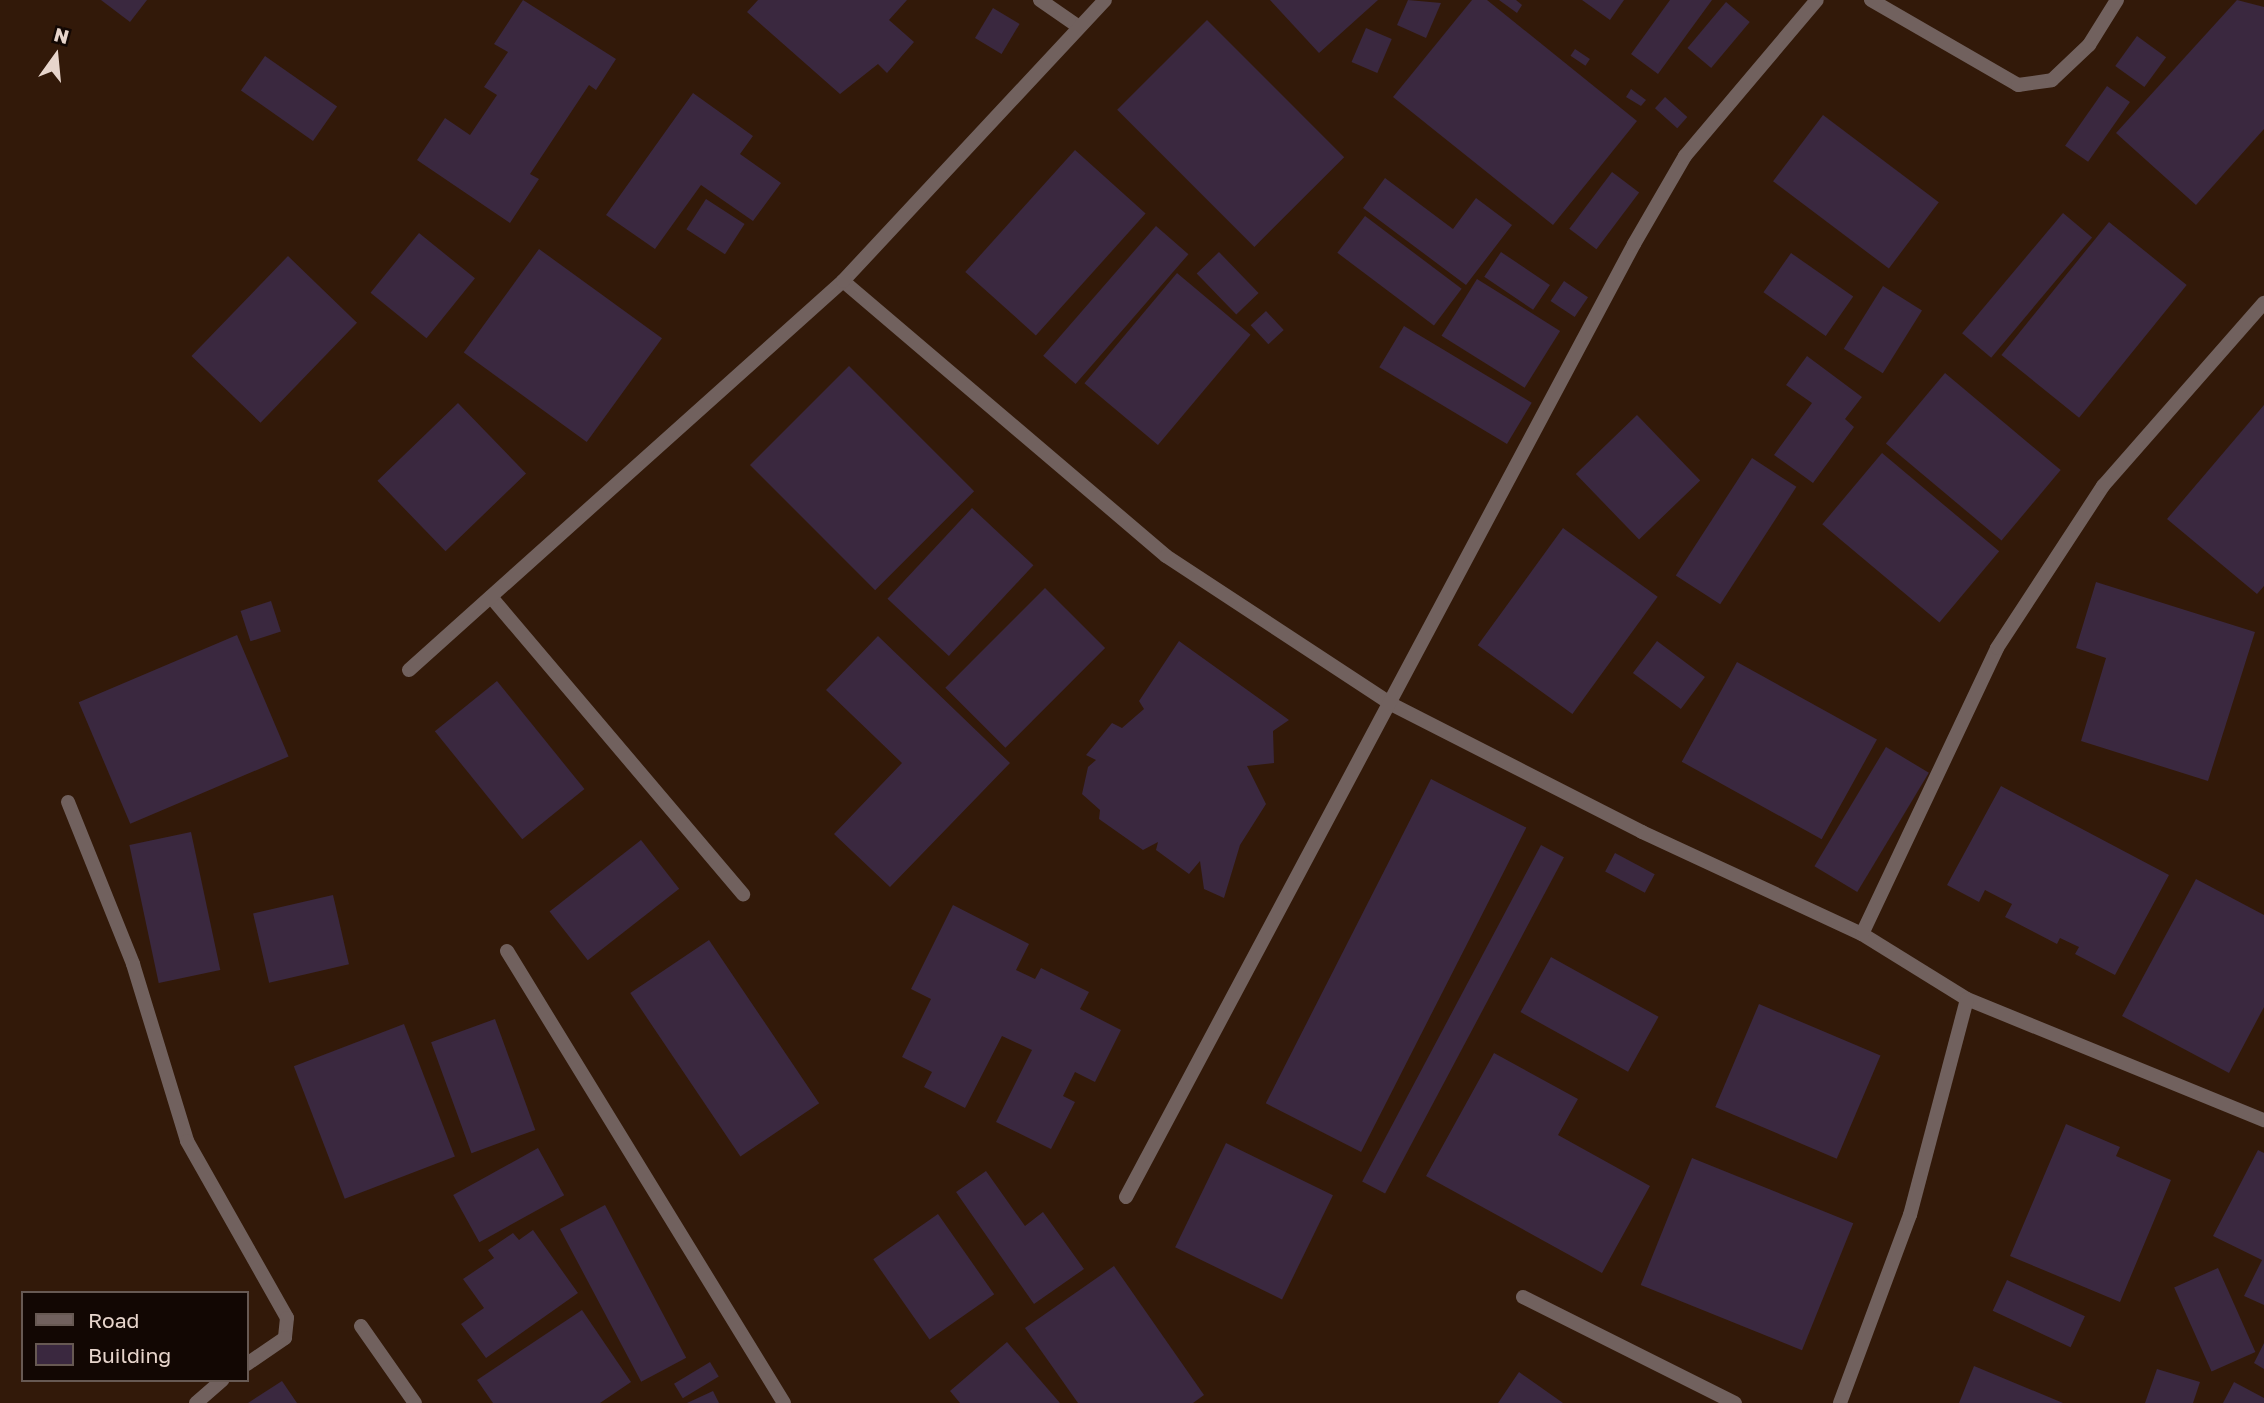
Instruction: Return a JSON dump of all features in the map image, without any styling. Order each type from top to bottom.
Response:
[{"type":"street","points":[[1040,0],[1079,27]]},
{"type":"street","points":[[409,670],[843,281],[1105,0]]},
{"type":"street","points":[[1126,1197],[1394,705],[1685,156],[1817,0]]},
{"type":"street","points":[[1871,0],[2018,85],[2052,80],[2089,45],[2117,0]]},
{"type":"street","points":[[843,281],[1166,556],[1394,705],[1642,832],[1862,934],[1967,999],[2264,1120]]},
{"type":"street","points":[[1862,934],[1997,648],[2103,485],[2264,303]]},
{"type":"street","points":[[491,597],[743,894]]},
{"type":"street","points":[[68,802],[133,964],[187,1140],[287,1318],[285,1338],[248,1363]]},
{"type":"street","points":[[507,951],[784,1403]]},
{"type":"street","points":[[1840,1403],[1910,1215],[1967,999]]},
{"type":"street","points":[[1523,1297],[1735,1403]]},
{"type":"street","points":[[361,1326],[415,1403]]},
{"type":"street","points":[[196,1403],[220,1382]]},
{"type":"building","points":[[101,0],[147,0],[130,22]]},
{"type":"building","points":[[523,0],[616,59],[596,90],[589,85],[530,174],[539,179],[510,223],[417,160],[445,118],[470,135],[497,95],[484,87],[508,52],[494,44]]},
{"type":"building","points":[[758,0],[907,0],[889,20],[914,42],[887,73],[878,64],[840,94],[747,12]]},
{"type":"building","points":[[1270,0],[1378,0],[1319,53]]},
{"type":"building","points":[[1408,0],[1441,3],[1426,38],[1397,25]]},
{"type":"building","points":[[1472,0],[1487,0],[1637,121],[1553,225],[1393,97]]},
{"type":"building","points":[[1499,0],[1516,0],[1522,5],[1517,13]]},
{"type":"building","points":[[1582,0],[1624,0],[1610,20]]},
{"type":"building","points":[[1670,0],[1712,0],[1658,74],[1631,54]]},
{"type":"building","points":[[2237,0],[2264,7],[2264,129],[2196,205],[2116,133]]},
{"type":"building","points":[[1726,2],[1750,22],[1711,68],[1687,48]]},
{"type":"building","points":[[993,8],[1020,24],[1002,54],[975,38]]},
{"type":"building","points":[[1207,20],[1344,157],[1254,247],[1117,110]]},
{"type":"building","points":[[1366,28],[1392,39],[1377,73],[1352,62]]},
{"type":"building","points":[[2137,36],[2166,57],[2144,87],[2115,66]]},
{"type":"building","points":[[1575,49],[1590,59],[1585,66],[1571,56]]},
{"type":"building","points":[[265,56],[337,106],[313,141],[241,90]]},
{"type":"building","points":[[2107,86],[2130,102],[2088,162],[2065,146]]},
{"type":"building","points":[[1631,89],[1646,100],[1641,106],[1626,97]]},
{"type":"building","points":[[693,93],[753,136],[740,154],[781,183],[753,221],[701,185],[655,249],[606,215]]},
{"type":"building","points":[[1665,97],[1687,117],[1677,128],[1655,108]]},
{"type":"building","points":[[1823,115],[1939,202],[1889,269],[1773,181]]},
{"type":"building","points":[[1075,150],[1146,214],[1036,335],[965,272]]},
{"type":"building","points":[[1612,172],[1639,192],[1596,249],[1569,229]]},
{"type":"building","points":[[1385,178],[1453,229],[1476,198],[1512,225],[1466,285],[1363,208]]},
{"type":"building","points":[[706,199],[745,224],[725,254],[686,229]]},
{"type":"building","points":[[2063,213],[2092,237],[1991,358],[1962,333]]},
{"type":"building","points":[[1365,216],[1462,289],[1434,326],[1337,253]]},
{"type":"building","points":[[2109,222],[2187,285],[2079,418],[2001,355]]},
{"type":"building","points":[[1156,226],[1188,254],[1076,384],[1043,356]]},
{"type":"building","points":[[419,233],[475,278],[426,338],[371,293]]},
{"type":"building","points":[[539,249],[662,338],[587,442],[464,353]]},
{"type":"building","points":[[1219,252],[1259,293],[1236,315],[1197,274]]},
{"type":"building","points":[[1501,252],[1550,285],[1533,310],[1484,277]]},
{"type":"building","points":[[1791,253],[1853,297],[1826,336],[1763,292]]},
{"type":"building","points":[[288,256],[357,323],[260,423],[191,356]]},
{"type":"building","points":[[1177,273],[1251,335],[1158,445],[1084,383]]},
{"type":"building","points":[[1477,279],[1560,331],[1525,388],[1441,336]]},
{"type":"building","points":[[1564,281],[1588,297],[1575,317],[1551,301]]},
{"type":"building","points":[[1883,286],[1922,310],[1883,373],[1844,349]]},
{"type":"building","points":[[1266,311],[1284,330],[1268,344],[1251,325]]},
{"type":"building","points":[[1404,326],[1532,403],[1507,444],[1379,367]]},
{"type":"building","points":[[1807,356],[1862,397],[1845,419],[1854,427],[1813,483],[1774,455],[1812,403],[1786,385]]},
{"type":"building","points":[[849,366],[974,491],[875,590],[750,465]]},
{"type":"building","points":[[1945,373],[2061,470],[2002,541],[1886,443]]},
{"type":"building","points":[[458,403],[526,473],[446,551],[377,481]]},
{"type":"building","points":[[2264,405],[2264,586],[2257,594],[2167,519]]},
{"type":"building","points":[[1637,415],[1700,480],[1639,540],[1576,474]]},
{"type":"building","points":[[1882,453],[1999,551],[1939,623],[1822,524]]},
{"type":"building","points":[[1752,458],[1796,487],[1720,604],[1676,575]]},
{"type":"building","points":[[972,508],[1033,565],[949,656],[887,599]]},
{"type":"building","points":[[1563,528],[1658,597],[1572,714],[1478,645]]},
{"type":"building","points":[[2096,582],[2255,632],[2208,781],[2081,741],[2106,658],[2076,648]]},
{"type":"building","points":[[1045,588],[1105,648],[1005,748],[945,688]]},
{"type":"building","points":[[271,601],[281,631],[250,641],[241,611]]},
{"type":"building","points":[[237,635],[289,757],[130,824],[79,702]]},
{"type":"building","points":[[878,636],[1010,763],[890,887],[834,834],[902,763],[826,690]]},
{"type":"building","points":[[1179,641],[1289,720],[1273,731],[1274,763],[1247,766],[1266,804],[1240,845],[1224,898],[1204,889],[1200,861],[1189,874],[1156,850],[1158,842],[1143,850],[1099,819],[1100,810],[1082,794],[1088,767],[1096,760],[1086,755],[1112,723],[1122,728],[1144,709],[1139,701]]},
{"type":"building","points":[[1657,641],[1705,677],[1681,709],[1633,673]]},
{"type":"building","points":[[1737,662],[1877,740],[1822,839],[1682,762]]},
{"type":"building","points":[[497,681],[584,789],[522,839],[435,731]]},
{"type":"building","points":[[1886,747],[1929,773],[1857,892],[1814,866]]},
{"type":"building","points":[[1431,779],[1526,828],[1361,1152],[1266,1103]]},
{"type":"building","points":[[2001,786],[2169,875],[2115,975],[2075,954],[2079,947],[2060,938],[2057,944],[2005,917],[2012,904],[1985,890],[1979,902],[1947,885]]},
{"type":"building","points":[[191,832],[220,970],[159,983],[129,845]]},
{"type":"building","points":[[641,840],[679,889],[588,960],[550,911]]},
{"type":"building","points":[[1541,845],[1564,857],[1385,1194],[1362,1181]]},
{"type":"building","points":[[1615,853],[1655,874],[1645,893],[1605,872]]},
{"type":"building","points":[[2196,879],[2264,915],[2264,1007],[2229,1073],[2122,1016]]},
{"type":"building","points":[[333,895],[349,964],[269,983],[253,913]]},
{"type":"building","points":[[953,905],[1029,944],[1016,970],[1035,979],[1041,968],[1089,992],[1080,1009],[1121,1030],[1095,1082],[1075,1072],[1063,1096],[1075,1102],[1051,1149],[996,1122],[1032,1050],[1002,1036],[965,1108],[924,1087],[932,1072],[902,1057],[931,999],[911,989]]},
{"type":"building","points":[[709,940],[819,1103],[740,1156],[630,993]]},
{"type":"building","points":[[1551,957],[1659,1017],[1628,1072],[1520,1012]]},
{"type":"building","points":[[1759,1004],[1881,1056],[1837,1159],[1715,1107]]},
{"type":"building","points":[[495,1019],[535,1130],[471,1153],[431,1042]]},
{"type":"building","points":[[404,1024],[455,1157],[345,1199],[294,1066]]},
{"type":"building","points":[[1494,1053],[1578,1099],[1558,1135],[1650,1186],[1602,1273],[1426,1176]]},
{"type":"building","points":[[2066,1124],[2120,1147],[2116,1156],[2171,1180],[2120,1302],[2010,1256]]},
{"type":"building","points":[[1226,1143],[1333,1195],[1282,1299],[1175,1247]]},
{"type":"building","points":[[538,1148],[564,1195],[479,1242],[453,1195]]},
{"type":"building","points":[[2258,1150],[2264,1153],[2264,1305],[2244,1296],[2262,1260],[2213,1236]]},
{"type":"building","points":[[1692,1158],[1853,1223],[1802,1350],[1641,1285]]},
{"type":"building","points":[[986,1171],[1025,1226],[1043,1212],[1084,1269],[1034,1304],[956,1192]]},
{"type":"building","points":[[605,1205],[686,1358],[641,1382],[560,1229]]},
{"type":"building","points":[[938,1214],[994,1294],[929,1340],[873,1259]]},
{"type":"building","points":[[533,1230],[578,1293],[486,1358],[461,1324],[484,1308],[463,1279],[494,1258],[488,1250],[513,1233],[519,1240]]},
{"type":"building","points":[[1114,1266],[1204,1395],[1193,1403],[1078,1403],[1025,1328]]},
{"type":"building","points":[[2218,1268],[2255,1352],[2212,1372],[2174,1288]]},
{"type":"building","points":[[2007,1280],[2085,1316],[2071,1347],[1993,1311]]},
{"type":"building","points":[[582,1310],[631,1382],[600,1403],[493,1403],[477,1380]]},
{"type":"building","points":[[1007,1342],[1060,1403],[960,1403],[950,1391]]},
{"type":"building","points":[[2264,1343],[2264,1369],[2254,1363]]},
{"type":"building","points":[[710,1362],[719,1377],[683,1398],[674,1384]]},
{"type":"building","points":[[1974,1366],[2063,1403],[1959,1403]]},
{"type":"building","points":[[2157,1369],[2200,1382],[2193,1403],[2145,1403]]},
{"type":"building","points":[[1519,1372],[1563,1403],[1498,1403]]},
{"type":"building","points":[[282,1381],[297,1403],[248,1403]]},
{"type":"building","points":[[2234,1382],[2264,1398],[2264,1403],[2223,1403]]},
{"type":"building","points":[[713,1391],[719,1403],[687,1403]]}]
